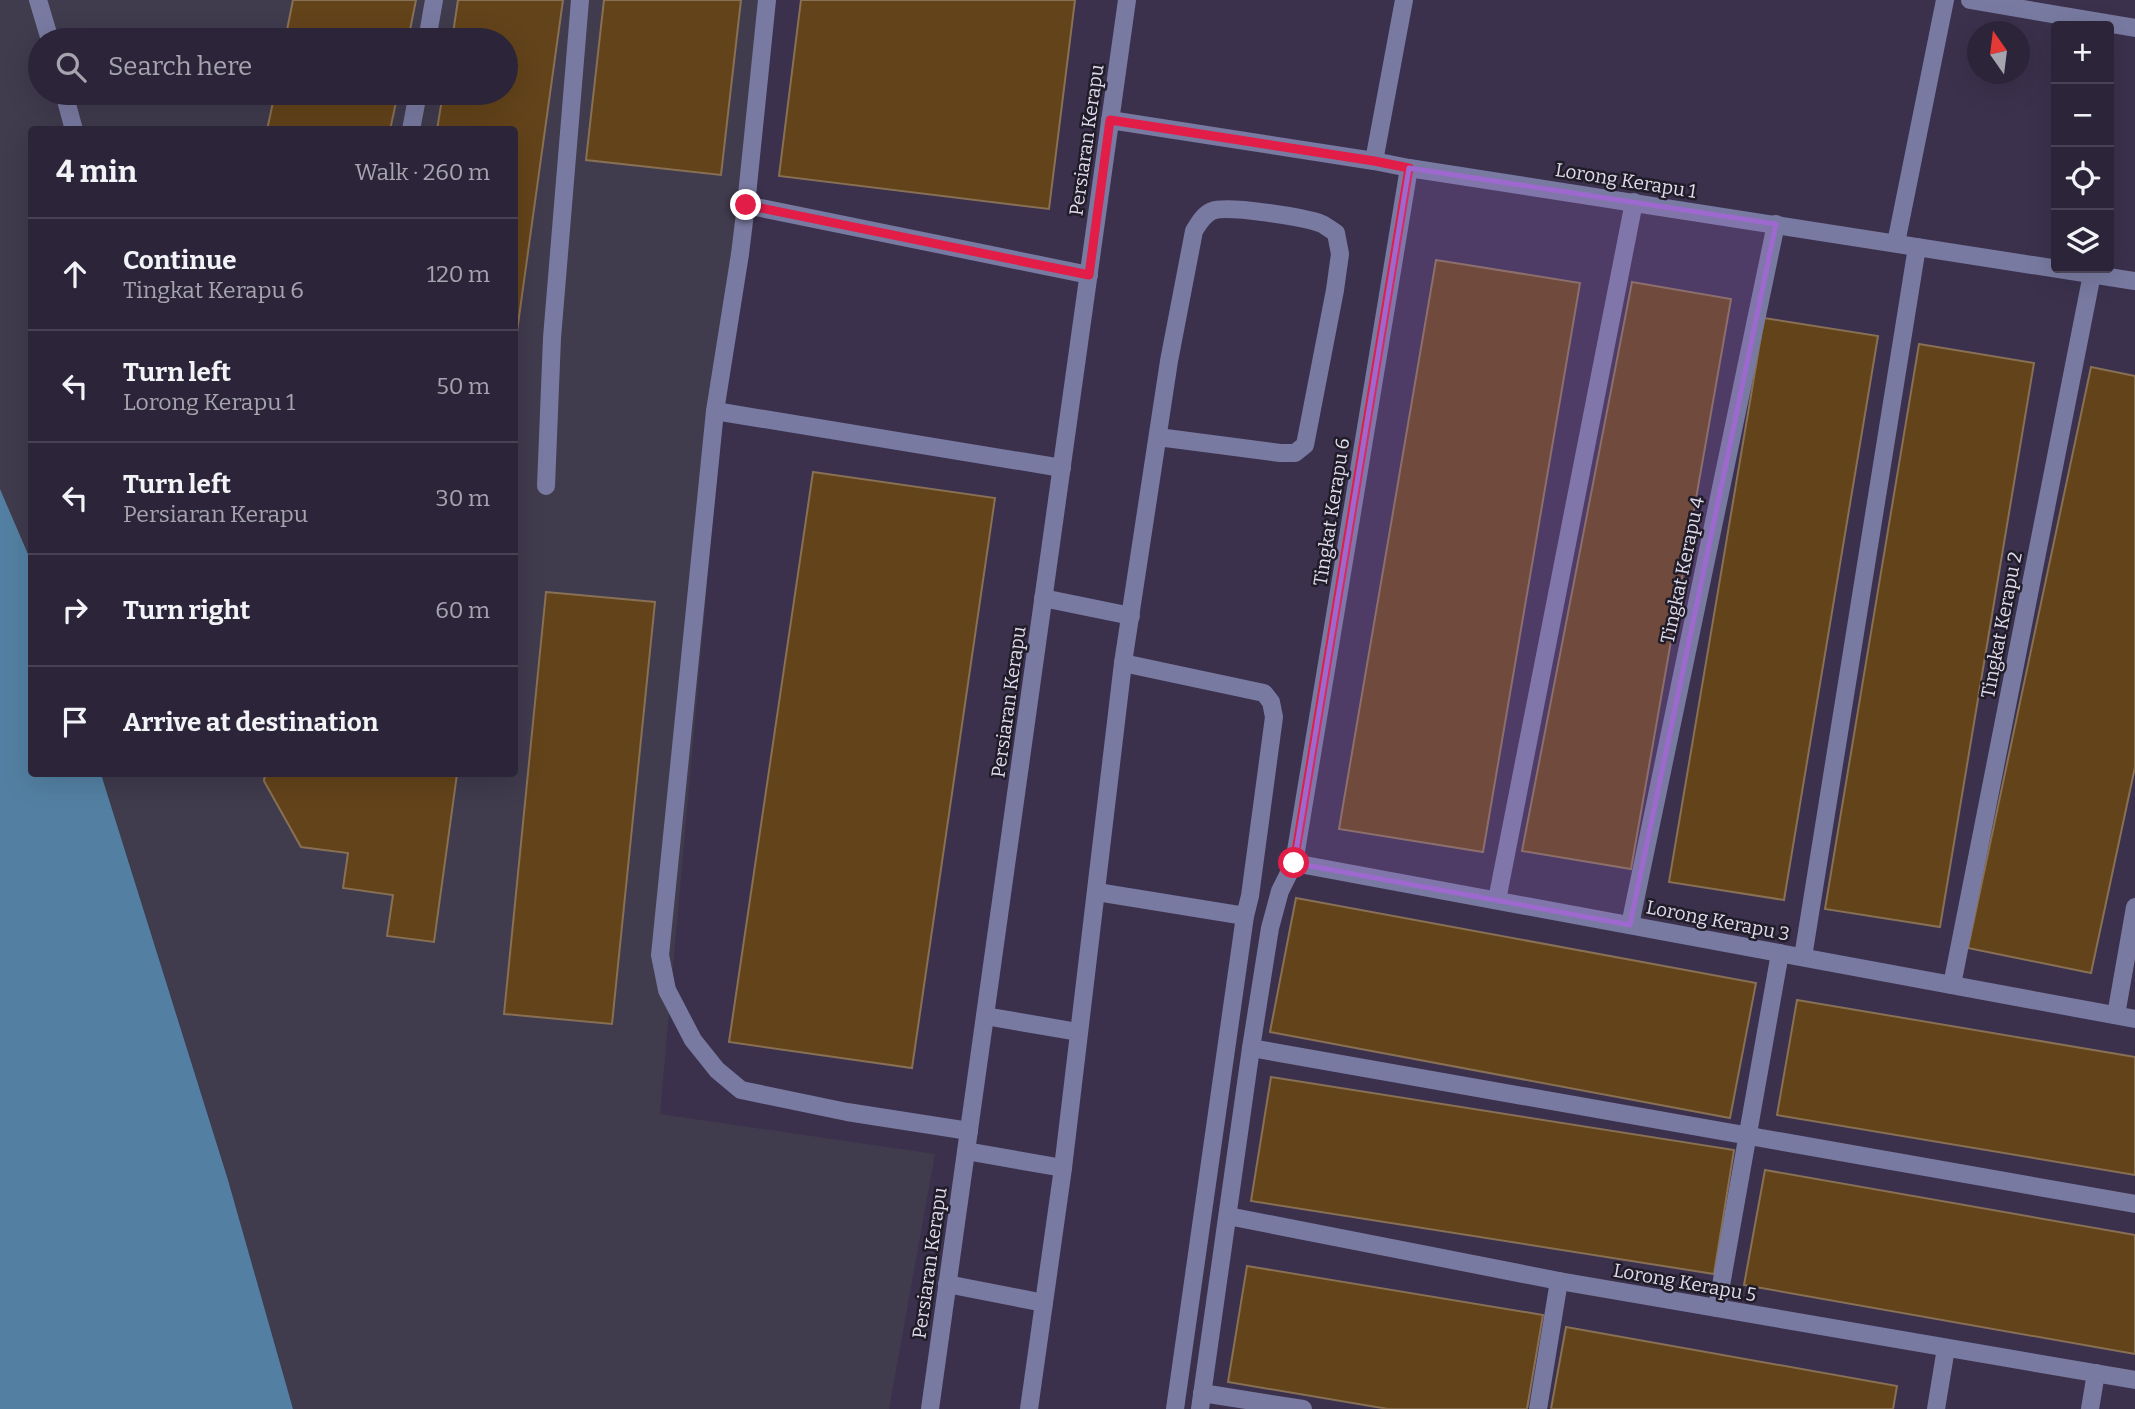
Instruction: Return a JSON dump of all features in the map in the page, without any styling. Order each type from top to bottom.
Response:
[{"type":"street","points":[[38,0],[46,28]]},
{"type":"street","points":[[429,28],[434,0]]},
{"type":"street","points":[[545,486],[552,338],[580,0]]},
{"type":"street","points":[[767,0],[740,254],[715,411],[660,956],[667,990],[693,1040],[717,1070],[741,1090],[847,1112],[969,1131]]},
{"type":"street","name":"Persiaran Kerapu","points":[[930,1409],[1127,0]]},
{"type":"street","points":[[1374,161],[1404,0]]},
{"type":"street","points":[[1896,243],[1945,0]]},
{"type":"street","points":[[1970,0],[2135,28]]},
{"type":"street","points":[[67,105],[73,126]]},
{"type":"street","points":[[412,126],[416,105]]},
{"type":"street","name":"Lorong Kerapu 1","points":[[1110,120],[2135,281]]},
{"type":"street","name":"Tingkat Kerapu 6","points":[[1201,1401],[1270,928],[1280,891],[1294,863],[1409,168]]},
{"type":"street","points":[[1497,900],[1634,202]]},
{"type":"street","points":[[746,205],[1089,275]]},
{"type":"street","points":[[1029,1409],[1063,1168],[1123,663],[1168,360],[1194,231],[1203,216],[1215,209],[1222,209],[1289,216],[1322,224],[1336,233],[1340,254],[1335,290],[1305,445],[1295,453],[1280,453],[1158,437]]},
{"type":"street","name":"Tingkat Kerapu 4","points":[[1630,925],[1776,224]]},
{"type":"street","points":[[1803,957],[1917,247]]},
{"type":"street","name":"Tingkat Kerapu 2","points":[[1952,985],[2092,274]]},
{"type":"street","points":[[715,411],[1062,468]]},
{"type":"street","points":[[1043,598],[1130,616]]},
{"type":"street","points":[[1123,663],[1264,693],[1271,702],[1274,717],[1175,1409]]},
{"type":"street","name":"Lorong Kerapu 3","points":[[1294,863],[2135,1019]]},
{"type":"street","points":[[1097,892],[1245,916]]},
{"type":"street","points":[[2116,1015],[2135,906]]},
{"type":"street","points":[[1717,1308],[1780,953]]},
{"type":"street","points":[[985,1016],[1078,1032]]},
{"type":"street","points":[[1251,1048],[2135,1204]]},
{"type":"street","points":[[966,1151],[1063,1168]]},
{"type":"street","name":"Lorong Kerapu 5","points":[[1228,1216],[1559,1281],[2135,1380]]},
{"type":"street","points":[[1538,1409],[1559,1281]]},
{"type":"street","points":[[947,1284],[1044,1303]]},
{"type":"street","points":[[1936,1409],[1946,1348]]},
{"type":"street","points":[[2090,1409],[2096,1373]]},
{"type":"street","points":[[1201,1401],[1303,1409]]},
{"type":"highlighted area","points":[[1409,168],[1776,224],[1630,925],[1294,863]]},
{"type":"shaded area","points":[[0,0],[759,0],[660,1114],[935,1154],[889,1409],[293,1409],[228,1180],[102,777],[518,777],[518,126],[28,126],[28,554],[0,489]]},
{"type":"water","points":[[0,489],[28,554],[28,777],[102,777],[228,1180],[293,1409],[0,1409]]},
{"type":"building","points":[[293,0],[416,0],[410,28],[287,28]]},
{"type":"building","points":[[458,0],[563,0],[518,324],[518,126],[438,126],[441,105],[518,105],[518,28],[454,28]]},
{"type":"building","points":[[604,0],[741,0],[721,175],[586,160]]},
{"type":"building","points":[[801,0],[1075,0],[1049,209],[779,176]]},
{"type":"building","points":[[272,105],[395,105],[391,126],[268,126]]},
{"type":"building","points":[[1436,260],[1580,283],[1483,852],[1339,829]]},
{"type":"building","points":[[1632,282],[1731,299],[1631,869],[1522,851]]},
{"type":"building","points":[[1764,318],[1878,336],[1784,900],[1669,882]]},
{"type":"building","points":[[1919,344],[2034,363],[1940,927],[1825,909]]},
{"type":"building","points":[[2091,367],[2135,376],[2135,767],[2091,973],[1968,948]]},
{"type":"building","points":[[813,472],[995,498],[912,1068],[729,1042]]},
{"type":"building","points":[[546,592],[655,602],[612,1024],[504,1014]]},
{"type":"building","points":[[265,777],[457,777],[434,942],[387,936],[393,895],[343,888],[348,853],[301,847],[264,781]]},
{"type":"building","points":[[1296,898],[1756,983],[1730,1118],[1270,1032]]},
{"type":"building","points":[[1797,1000],[2135,1057],[2135,1175],[1777,1115]]},
{"type":"building","points":[[1271,1077],[1734,1150],[1714,1274],[1251,1201]]},
{"type":"building","points":[[1765,1170],[2135,1235],[2135,1354],[1744,1285]]},
{"type":"building","points":[[1247,1266],[1543,1315],[1527,1409],[1388,1409],[1228,1382]]},
{"type":"building","points":[[1566,1327],[1897,1386],[1893,1409],[1551,1409]]},
{"type":"route","points":[[746,205],[1089,275],[1110,120],[1409,168],[1294,863]]}]
